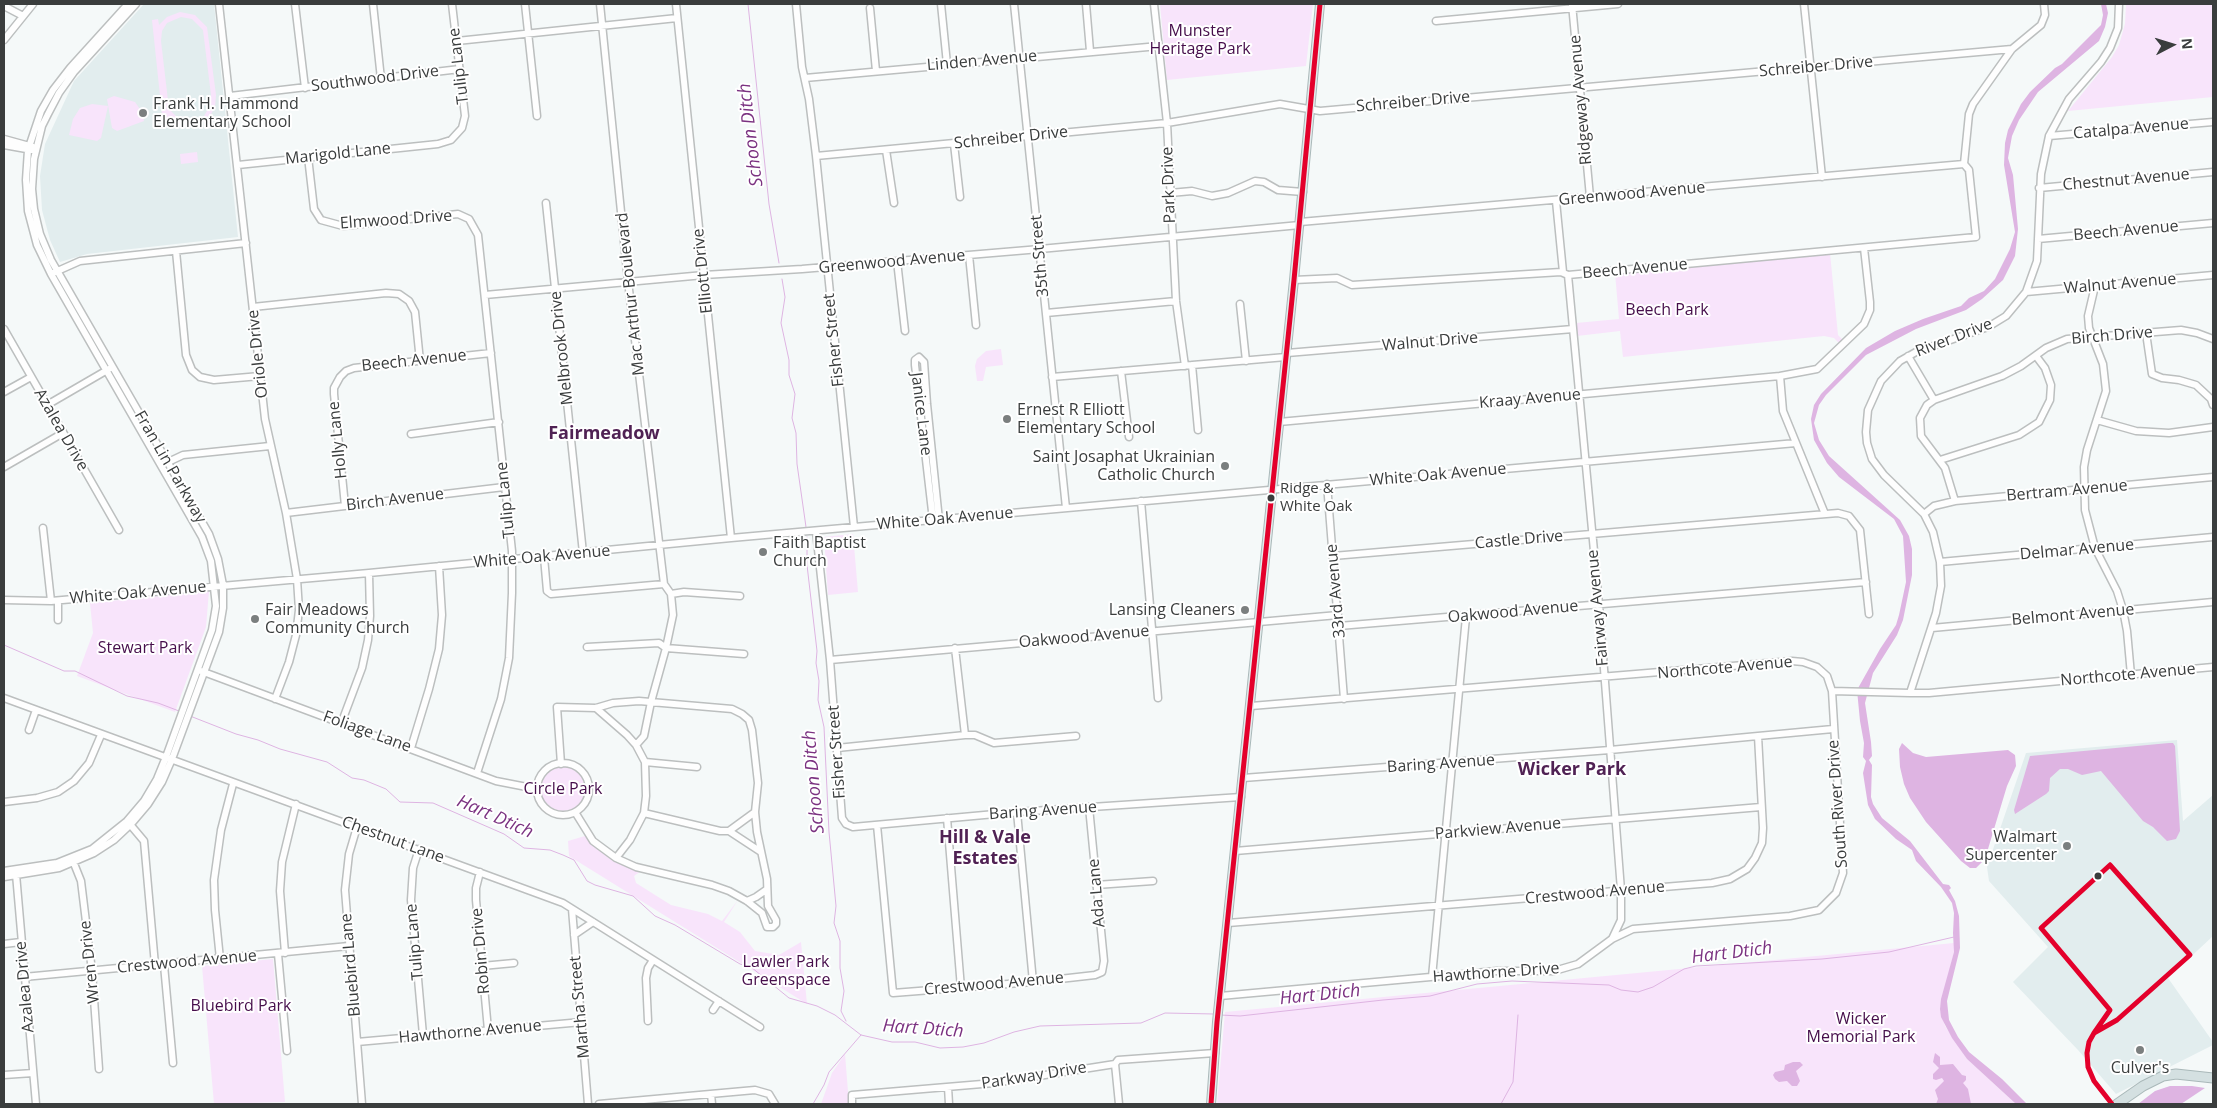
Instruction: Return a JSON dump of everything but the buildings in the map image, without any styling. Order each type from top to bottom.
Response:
[{"type":"highway","points":[[2117,1104],[2143,1086],[2163,1076],[2176,1074],[2213,1078]]},
{"type":"main road","points":[[1211,1104],[1217,1022],[1287,355],[1320,4]]},
{"type":"street","points":[[4,40],[33,4]]},
{"type":"street","name":"Fran Lin Parkway","points":[[128,4],[70,68],[53,90],[42,112],[29,148],[26,180],[28,211],[38,245],[164,464],[202,537],[211,561],[216,606],[201,671]]},
{"type":"street","name":"Fran Lin Parkway","points":[[54,273],[43,243],[34,209],[32,181],[36,149],[42,126],[59,92],[74,72],[136,4]]},
{"type":"street","name":"Oriole Drive","points":[[219,4],[265,418],[286,513],[297,579],[299,610],[296,635],[289,662],[275,699]]},
{"type":"street","points":[[295,4],[305,88]]},
{"type":"street","points":[[373,4],[381,79]]},
{"type":"street","name":"Tulip Lane","points":[[438,144],[451,140],[462,128],[465,116],[452,4]]},
{"type":"street","points":[[525,4],[537,116]]},
{"type":"street","name":"Mac Arthur Boulevard","points":[[600,4],[628,281],[664,584]]},
{"type":"street","name":"Elliott Drive","points":[[676,4],[730,538]]},
{"type":"street","name":"Fisher Street","points":[[796,4],[804,78],[809,99],[816,156],[854,527]]},
{"type":"street","points":[[941,4],[947,64]]},
{"type":"street","name":"35th Street","points":[[1014,4],[1066,508]]},
{"type":"street","points":[[1086,4],[1090,52]]},
{"type":"street","name":"Park Drive","points":[[1154,4],[1167,123],[1171,237],[1176,301],[1198,430]]},
{"type":"street","points":[[1436,21],[1572,6],[1618,4]]},
{"type":"street","points":[[1804,4],[1822,177]]},
{"type":"street","points":[[1964,164],[1966,125],[1970,109],[2012,49],[2041,25],[2045,15],[2044,4]]},
{"type":"street","name":"River Drive","points":[[1910,693],[1932,628],[1941,586],[1940,562],[1933,532],[1924,514],[1876,466],[1867,443],[1867,416],[1875,390],[1888,372],[1908,356],[1988,327],[2006,316],[2026,292],[2035,272],[2039,188],[2049,136],[2068,100],[2101,62],[2110,48],[2118,28],[2119,4]]},
{"type":"street","points":[[4,6],[23,16]]},
{"type":"street","name":"Ridgeway Avenue","points":[[1572,6],[1590,197]]},
{"type":"street","points":[[870,8],[876,71]]},
{"type":"street","points":[[457,41],[528,32],[677,18]]},
{"type":"street","name":"Linden Avenue","points":[[804,78],[1159,46]]},
{"type":"street","name":"Schreiber Drive","points":[[816,156],[1167,123],[1280,104],[1310,110],[2012,49]]},
{"type":"street","name":"Southwood Drive","points":[[230,96],[460,69]]},
{"type":"street","name":"Catalpa Avenue","points":[[2049,136],[2213,122]]},
{"type":"street","points":[[4,139],[29,148]]},
{"type":"street","name":"Marigold Lane","points":[[238,165],[438,144]]},
{"type":"street","points":[[954,144],[960,197]]},
{"type":"street","points":[[4,145],[36,149]]},
{"type":"street","points":[[886,150],[894,203]]},
{"type":"street","name":"Elmwood Drive","points":[[308,157],[314,209],[321,220],[342,226],[451,214],[464,216],[474,225]]},
{"type":"street","name":"Greenwood Avenue","points":[[485,295],[628,281],[1040,249],[1556,200],[1964,164]]},
{"type":"street","name":"Beech Avenue","points":[[1294,280],[1337,278],[1352,285],[1459,277],[1565,274],[1976,237],[1969,170],[1964,164]]},
{"type":"street","name":"Chestnut Avenue","points":[[2039,188],[2213,172]]},
{"type":"street","points":[[1170,193],[1192,191],[1212,196],[1228,193],[1255,181],[1264,182],[1278,190],[1302,192]]},
{"type":"street","name":"Fairway Avenue","points":[[1556,200],[1573,329],[1586,462],[1621,890],[1621,920],[1612,939]]},
{"type":"street","name":"Melbrook Drive","points":[[546,203],[583,553]]},
{"type":"street","name":"Beech Avenue","points":[[2038,239],[2213,223]]},
{"type":"street","name":"Tulip Lane","points":[[474,225],[478,235],[485,295],[512,551],[512,624],[509,658],[501,699],[477,773]]},
{"type":"street","points":[[54,273],[80,261],[246,243]]},
{"type":"street","points":[[1864,248],[1870,302],[1870,310],[1864,324],[1817,370],[1780,376],[1783,411],[1825,514],[1838,513],[1849,516],[1860,530],[1868,614]]},
{"type":"street","points":[[176,251],[186,355],[192,370],[200,377],[214,380],[260,376]]},
{"type":"street","points":[[969,255],[976,325]]},
{"type":"street","points":[[897,261],[905,331]]},
{"type":"street","name":"Walnut Avenue","points":[[2026,292],[2213,275]]},
{"type":"street","points":[[2095,286],[2088,316],[2092,337],[2106,377],[2106,391],[2087,450],[2084,490],[2085,510],[2095,548],[2111,579],[2123,610],[2131,675]]},
{"type":"street","points":[[253,307],[386,293],[399,294],[409,301],[415,312],[420,361]]},
{"type":"street","points":[[1046,312],[1176,301]]},
{"type":"street","points":[[1240,304],[1246,361]]},
{"type":"street","name":"Azalea Drive","points":[[4,329],[119,530]]},
{"type":"street","name":"Walnut Drive","points":[[1052,377],[1246,361],[1287,355],[1573,329]]},
{"type":"street","name":"Birch Drive","points":[[1934,400],[2002,376],[2056,342],[2092,337],[2181,330],[2213,339]]},
{"type":"street","points":[[2146,333],[2152,374],[2196,385],[2210,399],[2213,405]]},
{"type":"street","name":"Beech Avenue","points":[[340,377],[346,371],[354,368],[491,353]]},
{"type":"street","points":[[1908,356],[1934,400],[1923,411],[1919,427],[1925,443],[1940,460],[1949,476],[1955,501]]},
{"type":"street","points":[[1940,460],[2019,435],[2039,422],[2050,400],[2051,385],[2045,368],[2036,356]]},
{"type":"street","name":"Janice Lane","points":[[919,357],[924,362],[936,520],[915,366],[915,360],[919,357]]},
{"type":"street","points":[[47,405],[110,369]]},
{"type":"street","points":[[1121,371],[1129,437]]},
{"type":"street","name":"Kraay Avenue","points":[[1279,422],[1780,376]]},
{"type":"street","points":[[4,392],[30,377]]},
{"type":"street","name":"Holly Lane","points":[[340,377],[334,388],[334,394],[345,506]]},
{"type":"street","points":[[2098,420],[2136,431],[2170,433],[2213,427]]},
{"type":"street","points":[[411,434],[498,422]]},
{"type":"street","points":[[4,467],[63,433]]},
{"type":"street","name":"White Oak Avenue","points":[[4,600],[54,601],[223,585],[369,574],[730,538],[1796,443]]},
{"type":"street","points":[[164,464],[183,455],[270,446]]},
{"type":"street","name":"Fran Lin Parkway","points":[[4,878],[16,873],[73,861],[129,823],[157,789],[201,671],[219,632],[223,608],[223,585],[218,559],[209,534],[164,464]]},
{"type":"street","name":"Bertram Avenue","points":[[1924,514],[1934,506],[1955,501],[2213,477]]},
{"type":"street","name":"33rd Avenue","points":[[1328,484],[1344,698]]},
{"type":"street","name":"Birch Avenue","points":[[286,513],[504,487]]},
{"type":"street","points":[[1142,501],[1158,698]]},
{"type":"street","name":"Castle Drive","points":[[1333,556],[1825,514]]},
{"type":"street","points":[[43,528],[58,620]]},
{"type":"street","name":"Fisher Street","points":[[816,531],[830,660],[842,818],[846,824]]},
{"type":"street","name":"Delmar Avenue","points":[[1940,562],[2213,537]]},
{"type":"street","points":[[544,557],[547,591],[551,594],[664,584],[671,594],[673,615],[666,648],[650,702],[644,736],[636,745]]},
{"type":"street","points":[[411,748],[439,649],[442,615],[439,566]]},
{"type":"street","points":[[341,724],[362,668],[368,640],[370,616],[369,574]]},
{"type":"street","name":"Oakwood Avenue","points":[[1339,626],[1466,617],[1866,582]]},
{"type":"street","points":[[671,594],[684,592],[740,596]]},
{"type":"street","name":"Belmont Avenue","points":[[1932,628],[2213,602]]},
{"type":"street","name":"Oakwood Avenue","points":[[830,660],[1338,614]]},
{"type":"street","points":[[1432,977],[1466,617]]},
{"type":"street","points":[[587,647],[659,643],[666,648],[744,654]]},
{"type":"street","points":[[955,648],[965,735]]},
{"type":"street","name":"Northcote Avenue","points":[[1251,706],[1803,662],[1810,663],[1827,676],[1832,691],[1910,693],[1929,693],[2213,667]]},
{"type":"street","name":"Foliage Lane","points":[[201,671],[496,781],[537,789]]},
{"type":"street","name":"South River Drive","points":[[1790,916],[1819,910],[1836,893],[1842,881],[1844,864],[1833,729],[1832,691]]},
{"type":"street","name":"Chestnut Lane","points":[[4,698],[101,735],[169,758],[233,784],[296,804],[552,899],[572,909],[760,1027]]},
{"type":"street","points":[[561,764],[557,707],[596,708],[613,703],[650,702],[732,709],[749,720],[752,730],[758,783],[755,812],[767,880],[768,906],[776,920],[773,928],[768,927],[762,913],[747,900],[712,885],[636,867],[603,851],[593,841],[575,812]]},
{"type":"street","points":[[596,708],[615,723],[636,745],[645,762],[646,796],[644,813],[630,840],[616,858]]},
{"type":"street","points":[[29,730],[36,710]]},
{"type":"street","points":[[1758,736],[1833,729]]},
{"type":"street","points":[[4,802],[37,798],[58,792],[74,781],[88,763],[101,735]]},
{"type":"street","points":[[837,748],[965,735],[975,735],[994,743],[1076,736]]},
{"type":"street","name":"Baring Avenue","points":[[1243,778],[1452,763],[1758,736]]},
{"type":"street","name":"Crestwood Avenue","points":[[1228,923],[1712,883],[1739,875],[1747,869],[1755,858],[1762,843],[1758,736]]},
{"type":"street","points":[[645,762],[697,766]]},
{"type":"street","points":[[561,764],[574,766],[580,770],[588,782],[585,802],[575,812],[566,815],[552,813],[541,803],[537,789],[539,780],[544,772],[552,766],[561,764]]},
{"type":"street","points":[[220,959],[214,880],[220,837],[233,784]]},
{"type":"street","name":"Baring Avenue","points":[[846,824],[853,827],[1017,812],[1241,797]]},
{"type":"street","points":[[287,1051],[281,953],[280,881],[287,834],[296,804]]},
{"type":"street","name":"Ada Lane","points":[[1089,807],[1104,961],[1102,972],[1095,975]]},
{"type":"street","name":"Parkview Avenue","points":[[1235,851],[1762,807]]},
{"type":"street","points":[[729,831],[755,812]]},
{"type":"street","points":[[1017,812],[1033,982]]},
{"type":"street","points":[[644,813],[720,831],[729,831],[761,852]]},
{"type":"street","points":[[946,818],[961,988]]},
{"type":"street","points":[[129,823],[144,841],[155,965]]},
{"type":"street","name":"Crestwood Avenue","points":[[877,825],[892,993],[1095,975]]},
{"type":"street","name":"Bluebird Lane","points":[[357,827],[349,854],[345,890],[362,1104]]},
{"type":"street","name":"Tulip Lane","points":[[418,849],[413,868],[411,900],[423,1035]]},
{"type":"street","name":"Wren Drive","points":[[73,861],[81,881],[92,971],[99,1069]]},
{"type":"street","name":"Fran Lin Parkway","points":[[4,871],[16,873]]},
{"type":"street","name":"Robin Drive","points":[[480,872],[476,894],[488,1030]]},
{"type":"street","name":"Azalea Drive","points":[[16,873],[36,1104]]},
{"type":"street","points":[[1096,885],[1153,881]]},
{"type":"street","points":[[747,900],[756,897],[766,890]]},
{"type":"street","name":"Martha Street","points":[[572,909],[588,1104]]},
{"type":"street","name":"Hawthorne Drive","points":[[1220,996],[1497,972],[1562,970],[1578,964],[1612,939],[1633,929],[1790,916]]},
{"type":"street","points":[[574,935],[593,922]]},
{"type":"street","points":[[4,944],[21,942]]},
{"type":"street","name":"Crestwood Avenue","points":[[24,978],[349,946]]},
{"type":"street","points":[[648,1021],[646,978],[648,968],[653,960]]},
{"type":"street","points":[[482,966],[514,963]]},
{"type":"street","points":[[164,965],[173,1063]]},
{"type":"street","points":[[713,1010],[719,1001]]},
{"type":"street","name":"Hawthorne Avenue","points":[[357,1042],[582,1022]]},
{"type":"street","name":"Parkway Drive","points":[[852,1104],[852,1095],[994,1083],[1115,1064],[1118,1060],[1215,1053]]},
{"type":"street","points":[[1115,1064],[1119,1104]]},
{"type":"street","points":[[4,1075],[33,1073]]},
{"type":"street","points":[[948,1087],[950,1104]]},
{"type":"street","points":[[599,1104],[650,1102],[755,1090],[769,1094],[775,1102]]},
{"type":"street","points":[[711,1094],[712,1104]]},
{"type":"shaded area","name":"Frank H. Hammond Elementary School","points":[[144,4],[214,4],[238,237],[87,254],[60,262],[50,240],[42,210],[40,176],[45,144],[74,81]]},
{"type":"shaded area","points":[[2101,4],[2106,4],[2108,13],[2099,41],[2038,92],[2019,120],[2012,136],[2008,158],[2013,175],[2018,229],[2015,256],[2003,280],[1982,299],[1966,310],[1916,329],[1866,355],[1826,395],[1819,405],[1814,423],[1819,440],[1829,456],[1900,520],[1909,536],[1912,549],[1912,575],[1903,620],[1897,635],[1873,673],[1865,703],[1872,756],[1869,760],[1872,765],[1871,797],[1882,818],[1910,841],[1943,884],[1949,885],[1951,888],[1949,890],[1955,901],[1959,916],[1960,948],[1947,1001],[1949,1020],[1969,1052],[2002,1079],[2027,1104],[2016,1104],[1967,1059],[1952,1038],[1941,1017],[1941,999],[1954,952],[1954,913],[1952,903],[1941,887],[1916,861],[1912,850],[1896,839],[1875,819],[1868,805],[1863,773],[1866,761],[1863,757],[1864,743],[1857,690],[1896,625],[1899,615],[1906,582],[1903,536],[1894,519],[1839,477],[1827,463],[1814,440],[1811,419],[1814,405],[1821,394],[1866,348],[1895,331],[1961,306],[1969,298],[1984,291],[1995,279],[2010,249],[2015,232],[2004,165],[2005,143],[2008,130],[2021,104],[2030,92],[2055,68],[2062,64],[2101,25],[2103,15]]},
{"type":"shaded area","points":[[2177,740],[2183,821],[2213,795],[2213,936],[2168,978],[2213,1042],[2213,1045],[2116,1094],[2078,1050],[2013,982],[2048,947],[1989,881],[1987,867],[2026,753]]},
{"type":"shaded area","points":[[1902,743],[1913,753],[1926,757],[2008,750],[2015,755],[2016,766],[2007,786],[1988,849],[1982,862],[1976,868],[1970,868],[1961,861],[1926,822],[1910,798],[1900,767],[1899,749]]},
{"type":"shaded area","points":[[2173,743],[2175,746],[2180,831],[2176,839],[2167,841],[2153,827],[2143,821],[2101,771],[2082,775],[2068,769],[2060,769],[2050,778],[2049,791],[2046,794],[2015,814],[2014,810],[2030,756]]},
{"type":"shaded area","points":[[1935,1053],[1940,1057],[1940,1065],[1953,1064],[1962,1075],[1966,1076],[1966,1080],[1963,1083],[1968,1089],[1971,1104],[1936,1104],[1938,1099],[1935,1090],[1944,1081],[1942,1078],[1933,1079],[1933,1074],[1939,1068],[1933,1062]]},
{"type":"shaded area","points":[[1800,1062],[1803,1065],[1796,1071],[1800,1081],[1797,1086],[1792,1086],[1787,1081],[1779,1082],[1775,1079],[1773,1075],[1775,1072],[1784,1070],[1785,1065]]},
{"type":"shaded area","points":[[2170,1086],[2205,1088],[2181,1104],[2138,1104],[2155,1091]]},
{"type":"green space","name":"Munster Heritage Park","points":[[1160,4],[1313,4],[1306,66],[1167,80]]},
{"type":"green space","points":[[2126,4],[2213,4],[2213,97],[2068,111],[2112,57],[2119,45],[2125,24]]},
{"type":"green space","points":[[180,12],[195,15],[207,27],[216,95],[215,107],[210,116],[202,123],[192,127],[179,125],[169,118],[169,124],[163,124],[152,20],[158,19],[159,25],[167,17]],"holes":[[[181,17],[192,19],[203,30],[211,95],[210,106],[204,116],[189,122],[180,120],[169,109],[161,41],[162,31],[167,23]]]},
{"type":"green space","points":[[114,96],[135,102],[142,112],[144,121],[117,131],[112,128],[107,99]]},
{"type":"green space","points":[[92,104],[108,106],[101,138],[97,141],[69,135],[73,119],[80,108]]},
{"type":"green space","points":[[197,152],[198,162],[181,164],[180,154]]},
{"type":"green space","name":"Beech Park","points":[[1830,253],[1838,335],[1844,341],[1840,344],[1834,338],[1824,336],[1623,357],[1620,331],[1577,336],[1576,323],[1619,319],[1615,273]]},
{"type":"green space","points":[[1001,349],[1003,365],[986,367],[983,381],[977,381],[975,366],[977,359],[986,351]]},
{"type":"green space","points":[[853,534],[858,592],[828,595],[824,537]]},
{"type":"green space","name":"Stewart Park","points":[[209,591],[206,627],[175,712],[77,676],[93,633],[90,603]]},
{"type":"green space","name":"Circle Park","points":[[567,767],[579,773],[584,780],[584,798],[579,805],[572,810],[559,811],[551,808],[544,801],[541,785],[544,777],[551,770]]},
{"type":"green space","name":"Lawler Park Greenspace","points":[[585,836],[613,861],[641,871],[634,876],[636,883],[671,905],[708,914],[722,921],[738,900],[724,922],[740,932],[755,951],[779,955],[801,942],[807,1004],[569,856],[568,841]]},
{"type":"green space","name":"Wicker Memorial Park","points":[[1954,943],[1954,952],[1940,1009],[1945,1026],[1967,1059],[2016,1104],[1217,1104],[1225,1012]]},
{"type":"green space","name":"Bluebird Park","points":[[273,959],[285,1102],[214,1104],[202,966]]},
{"type":"green space","points":[[845,1054],[849,1104],[821,1104],[832,1073]]},
{"type":"waterway","name":"Schoon Ditch","points":[[748,4],[769,204],[779,263]]},
{"type":"waterway","name":"Schoon Ditch","points":[[782,279],[785,297],[781,323],[789,360],[789,375],[795,394],[792,418],[796,433],[797,464],[806,527]]},
{"type":"waterway","name":"Schoon Ditch","points":[[807,537],[807,565],[817,651],[818,700],[824,727],[829,832],[836,906],[834,923],[840,941],[840,968],[844,991],[841,1011],[846,1021]]},
{"type":"waterway","name":"Hart Dtich","points":[[4,645],[64,671],[75,671],[127,696],[158,703],[179,711]]},
{"type":"waterway","name":"Hart Dtich","points":[[190,716],[280,749],[327,762],[352,778],[364,780],[386,789],[400,802],[433,803],[504,834],[524,848],[550,850],[574,860],[587,881],[633,896],[655,916],[675,925],[740,964],[751,967],[789,998],[817,1006],[835,1015],[861,1035],[892,1042],[915,1042],[940,1048],[963,1047],[984,1043],[1014,1032],[1040,1026],[1141,1023],[1165,1013],[1214,1014]]},
{"type":"waterway","name":"Hart Dtich","points":[[1220,1015],[1240,1016],[1430,996],[1477,984],[1512,981],[1609,985],[1621,990],[1638,992],[1653,987],[1684,969],[1696,966],[1822,959],[1889,952],[1954,937]]},
{"type":"waterway","points":[[1501,1104],[1513,1082],[1518,1015]]},
{"type":"waterway","points":[[813,1104],[829,1072],[861,1035]]},
{"type":"transit line","points":[[1211,1104],[1217,1022],[1294,280],[1320,4]]},
{"type":"transit line","points":[[2110,865],[2190,955],[2117,1020],[2094,1033],[2110,1010],[2041,928],[2110,865]]},
{"type":"transit line","points":[[2094,1033],[2089,1042],[2087,1053],[2088,1067],[2094,1081],[2112,1104]]},
{"type":"place","name":"Frank H. Hammond Elementary School","points":[[143,113]]},
{"type":"place","name":"Ernest R Elliott Elementary School","points":[[1007,419]]},
{"type":"place","name":"Saint Josaphat Ukrainian Catholic Church","points":[[1225,466]]},
{"type":"place","name":"Ridge & White Oak","points":[[1271,498]]},
{"type":"place","name":"Faith Baptist Church","points":[[763,552]]},
{"type":"place","name":"Lansing Cleaners","points":[[1245,610]]},
{"type":"place","name":"Fair Meadows Community Church","points":[[255,619]]},
{"type":"place","name":"Walmart Supercenter","points":[[2067,846]]},
{"type":"place","name":"Culver's","points":[[2140,1050]]},
{"type":"district","name":"Fairmeadow","points":[[604,434]]},
{"type":"district","name":"Wicker Park","points":[[1572,770]]},
{"type":"district","name":"Hill & Vale Estates","points":[[985,848]]}]
